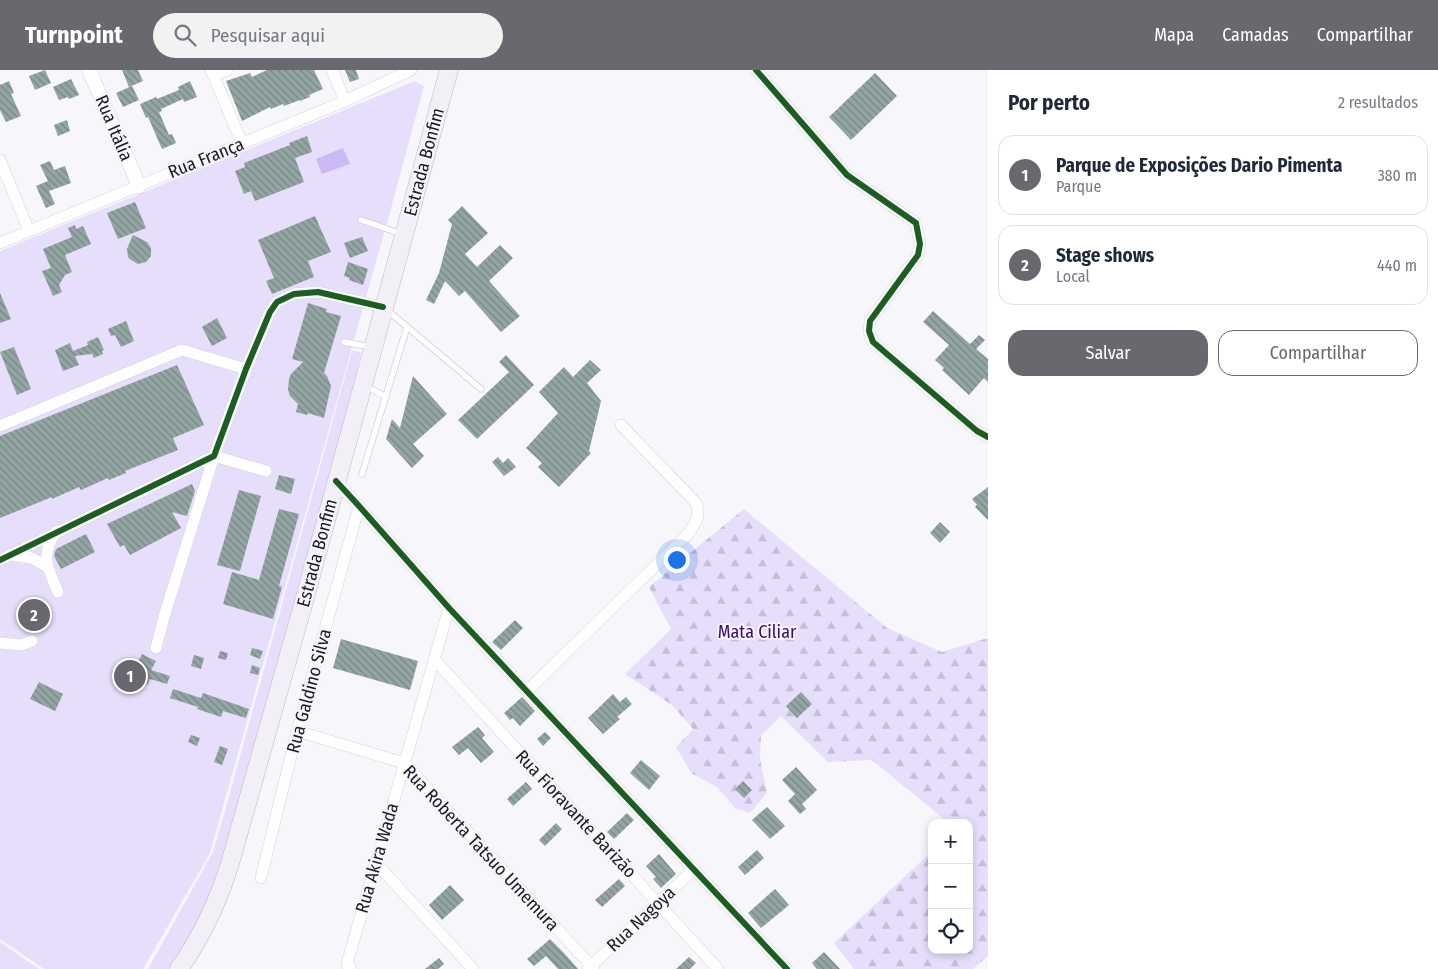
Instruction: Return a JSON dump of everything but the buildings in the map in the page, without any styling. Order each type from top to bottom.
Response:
[{"type":"main road","name":"Estrada Bonfim","points":[[179,969],[201,934],[223,886],[276,705],[404,235],[446,71]]},
{"type":"street","name":"Rua Itália","points":[[90,70],[139,186]]},
{"type":"street","points":[[227,70],[213,73],[242,143]]},
{"type":"street","points":[[332,70],[345,101]]},
{"type":"street","name":"Rua França","points":[[0,243],[345,101],[411,70]]},
{"type":"street","points":[[756,70],[847,175],[916,223],[920,244],[918,255],[870,321],[869,332],[874,342],[977,430],[988,436]]},
{"type":"street","points":[[0,160],[29,231]]},
{"type":"street","points":[[156,648],[214,456],[246,369],[270,312],[277,302],[300,292],[318,292],[384,307]]},
{"type":"street","points":[[0,426],[182,350],[246,369]]},
{"type":"street","points":[[527,692],[690,532],[698,517],[697,504],[621,425]]},
{"type":"street","points":[[5,557],[214,456],[266,471]]},
{"type":"street","points":[[336,481],[449,608],[786,969]]},
{"type":"street","name":"Rua Galdino Silva","points":[[261,878],[298,731],[359,506]]},
{"type":"street","points":[[56,532],[49,542],[46,553],[47,567],[58,592]]},
{"type":"street","points":[[5,557],[32,558],[47,567]]},
{"type":"street","name":"Rua Akira Wada","points":[[349,967],[376,863],[449,608]]},
{"type":"street","points":[[0,643],[21,645],[32,641]]},
{"type":"street","name":"Rua Fioravante Barizão","points":[[434,659],[718,969]]},
{"type":"street","name":"Rua Roberta Tatsuo Umemura","points":[[298,731],[404,763],[591,968]]},
{"type":"street","points":[[376,863],[473,969]]},
{"type":"street","name":"Rua Nagoya","points":[[591,968],[694,869]]},
{"type":"lane","points":[[361,220],[404,235]]},
{"type":"lane","points":[[384,307],[481,389]]},
{"type":"lane","points":[[362,474],[408,327]]},
{"type":"lane","points":[[344,342],[372,348]]},
{"type":"lane","points":[[363,384],[386,397]]},
{"type":"green space","points":[[415,81],[424,86],[210,853],[143,969],[44,969],[0,939],[0,251]]},
{"type":"green space","points":[[352,351],[361,352],[357,369],[359,372],[213,899],[173,969],[148,969],[212,854]]},
{"type":"green space","name":"Mata Ciliar","points":[[744,509],[887,628],[942,652],[988,638],[988,956],[973,969],[854,969],[834,943],[928,855],[928,954],[973,954],[973,819],[944,819],[872,760],[828,762],[781,716],[761,735],[760,759],[767,793],[750,813],[735,808],[717,787],[691,773],[676,747],[693,729],[672,705],[625,674],[671,629],[649,587]]},
{"type":"green space","points":[[0,942],[39,969],[0,969]]},
{"type":"shaded area","points":[[343,148],[350,164],[322,174],[316,159]]},
{"type":"cycle path","points":[[756,70],[847,175],[916,223],[920,244],[918,255],[870,321],[869,331],[873,342],[977,431],[988,437]]},
{"type":"cycle path","points":[[0,560],[214,456],[246,369],[270,312],[277,302],[294,294],[318,292],[383,307]]},
{"type":"cycle path","points":[[336,481],[449,608],[787,969]]},
{"type":"place","name":"Stage shows","points":[[34,615]]},
{"type":"place","name":"Parque de Exposições Dario Pimenta","points":[[130,676]]}]
